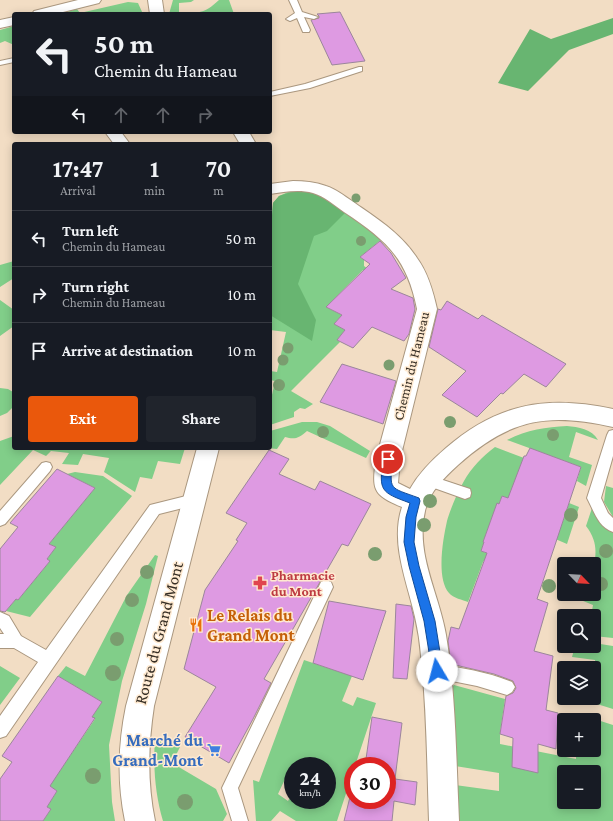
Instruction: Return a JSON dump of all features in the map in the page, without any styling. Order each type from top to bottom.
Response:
[{"type":"street","points":[[47,12],[94,0]]},
{"type":"street","points":[[156,0],[157,12]]},
{"type":"street","points":[[0,24],[12,21]]},
{"type":"street","name":"Chemin du Hameau","points":[[272,189],[296,185],[315,187],[328,193],[368,220],[398,245],[412,265],[419,279],[425,296],[427,309],[388,459],[385,480],[388,489],[396,494],[415,501]]},
{"type":"street","points":[[444,821],[437,671],[430,621],[414,566],[409,542],[411,517],[415,501],[428,480],[455,452],[484,430],[518,416],[536,411],[556,409],[572,409],[613,418]]},
{"type":"street","name":"Route du Grand Mont","points":[[140,821],[132,759],[134,734],[140,706],[207,450]]},
{"type":"lane","points":[[293,0],[306,30]]},
{"type":"lane","points":[[290,19],[299,14],[314,17]]},
{"type":"lane","points":[[2,63],[12,60]]},
{"type":"lane","points":[[272,94],[307,86],[359,69]]},
{"type":"lane","points":[[613,435],[594,498],[603,517],[613,526]]},
{"type":"lane","points":[[0,520],[46,467]]},
{"type":"lane","points":[[428,480],[464,493]]},
{"type":"lane","points":[[0,730],[155,509],[194,500]]},
{"type":"lane","points":[[240,821],[230,788],[326,587]]},
{"type":"lane","points":[[0,619],[4,621],[16,641],[48,660]]},
{"type":"lane","points":[[0,641],[16,641]]},
{"type":"lane","points":[[437,671],[476,678],[507,687]]},
{"type":"green space","points":[[173,0],[194,0],[191,2],[179,3],[179,12],[170,12]]},
{"type":"green space","points":[[219,0],[229,0],[233,12],[200,12],[214,5]]},
{"type":"green space","points":[[128,2],[138,3],[142,12],[84,12]]},
{"type":"green space","points":[[77,9],[79,12],[67,12]]},
{"type":"green space","points":[[613,18],[613,34],[569,50],[528,91],[498,83],[530,29],[551,39]]},
{"type":"green space","points":[[12,27],[12,44],[5,41],[0,43],[0,30]]},
{"type":"green space","points":[[297,190],[314,191],[345,213],[327,231],[314,236],[298,284],[316,320],[312,341],[272,316],[272,216],[273,203],[279,196]]},
{"type":"green space","points":[[314,191],[382,239],[360,257],[364,260],[364,266],[381,279],[363,270],[326,307],[342,315],[334,324],[345,330],[337,340],[340,342],[291,391],[313,404],[305,409],[300,408],[294,412],[294,417],[272,424],[272,395],[275,381],[272,380],[272,371],[277,372],[286,332],[272,330],[272,216],[273,203],[279,196],[288,192]]},
{"type":"green space","points":[[12,262],[12,279],[0,287],[0,265]]},
{"type":"green space","points":[[0,300],[12,309],[12,327],[0,336]]},
{"type":"green space","points":[[0,388],[8,389],[12,391],[12,408],[7,413],[0,416]]},
{"type":"green space","points":[[302,422],[317,422],[330,426],[370,451],[366,458],[307,431],[297,438],[285,437],[277,449],[272,448],[272,430]]},
{"type":"green space","points":[[567,426],[588,431],[598,440],[576,432],[569,457],[592,465],[586,486],[577,481],[581,467],[507,440],[536,430]]},
{"type":"green space","points":[[12,437],[12,450],[33,450],[0,485],[0,441]]},
{"type":"green space","points":[[495,447],[524,458],[510,499],[502,496],[499,504],[497,504],[481,551],[489,554],[483,562],[468,602],[455,598],[449,593],[445,586],[442,568],[444,538],[450,512],[464,481],[478,462]]},
{"type":"green space","points":[[33,450],[184,450],[180,464],[158,461],[152,479],[140,477],[135,492],[104,472],[109,458],[83,454],[78,465],[62,464],[69,453],[51,451],[46,456]]},
{"type":"green space","points":[[75,472],[103,476],[132,496],[30,617],[6,611],[16,599],[18,600],[50,561],[47,559],[56,547],[49,544],[95,488],[67,474]]},
{"type":"green space","points":[[606,486],[613,488],[613,517],[604,502]]},
{"type":"green space","points":[[569,503],[579,507],[567,544],[553,538],[564,519]]},
{"type":"green space","points":[[592,508],[613,531],[613,638],[601,637],[601,609],[592,609],[593,605],[583,601],[601,601],[601,557],[595,557],[594,540],[586,526]]},
{"type":"green space","points":[[155,555],[158,556],[146,604],[122,681],[109,745],[112,802],[115,821],[43,821],[51,809],[47,807],[57,791],[47,784],[61,769],[95,719],[92,717],[102,702],[58,676],[66,666],[85,676],[127,595]]},
{"type":"green space","points":[[601,644],[613,646],[613,709],[600,705],[601,661],[572,657],[573,653],[601,653]]},
{"type":"green space","points":[[304,660],[352,676],[342,701],[353,706],[357,697],[376,703],[358,757],[344,757],[344,800],[337,821],[296,821],[280,811],[271,821],[256,821],[253,780],[259,782]]},
{"type":"green space","points":[[0,666],[20,678],[0,705]]},
{"type":"green space","points":[[454,685],[505,699],[500,733],[500,744],[557,755],[557,757],[576,759],[576,757],[601,757],[601,721],[613,725],[613,821],[458,821],[455,785],[499,791],[499,773],[455,766],[452,687]]},
{"type":"green space","points":[[155,738],[172,740],[180,747],[172,763],[216,789],[227,814],[223,821],[163,821],[155,780]]},
{"type":"building","points":[[340,12],[365,61],[332,65],[311,20],[319,18],[317,14]]},
{"type":"building","points":[[380,241],[391,253],[406,278],[391,289],[413,298],[415,309],[409,334],[404,341],[372,327],[353,348],[337,340],[345,330],[334,324],[342,315],[326,307],[370,264],[360,257]]},
{"type":"building","points":[[447,301],[478,319],[482,315],[566,364],[546,387],[524,374],[503,394],[501,393],[477,417],[442,395],[466,371],[429,347],[438,309],[441,310]]},
{"type":"building","points":[[342,364],[396,381],[383,424],[320,402]]},
{"type":"building","points":[[530,448],[581,467],[537,599],[548,603],[534,651],[553,656],[546,710],[558,713],[556,749],[538,744],[538,773],[512,767],[513,738],[500,734],[506,696],[513,693],[516,688],[513,681],[494,674],[451,664],[448,641],[451,627],[459,629],[487,553],[481,551],[497,503],[499,504],[502,496],[508,498],[524,456],[526,456]]},
{"type":"building","points":[[269,450],[289,459],[279,474],[315,490],[320,481],[371,504],[348,546],[342,544],[264,679],[271,683],[229,763],[185,737],[216,687],[184,669],[205,590],[238,541],[236,540],[247,523],[226,513]]},
{"type":"building","points":[[57,469],[95,488],[49,544],[56,547],[47,559],[50,561],[18,600],[16,599],[5,612],[0,611],[0,549],[18,527],[10,523]]},
{"type":"building","points":[[329,601],[386,611],[363,680],[313,663]]},
{"type":"building","points":[[396,604],[411,606],[414,619],[407,679],[393,678]]},
{"type":"building","points":[[58,676],[102,702],[92,717],[95,718],[50,786],[57,791],[47,807],[51,809],[43,821],[0,821],[0,779],[12,762],[2,756]]},
{"type":"building","points":[[372,717],[402,723],[396,771],[396,757],[366,757]]},
{"type":"building","points":[[396,779],[417,782],[415,805],[396,801]]},
{"type":"building","points":[[347,809],[393,809],[392,821],[344,821]]},
{"type":"place","name":"Pharmacie du Mont","points":[[260,583]]},
{"type":"place","name":"Le Relais du Grand Mont","points":[[196,625]]},
{"type":"place","name":"Marché du Grand-Mont","points":[[214,750]]},
{"type":"route","points":[[388,459],[385,480],[388,489],[396,494],[415,501],[411,517],[409,542],[414,566],[430,621],[437,671]]}]
